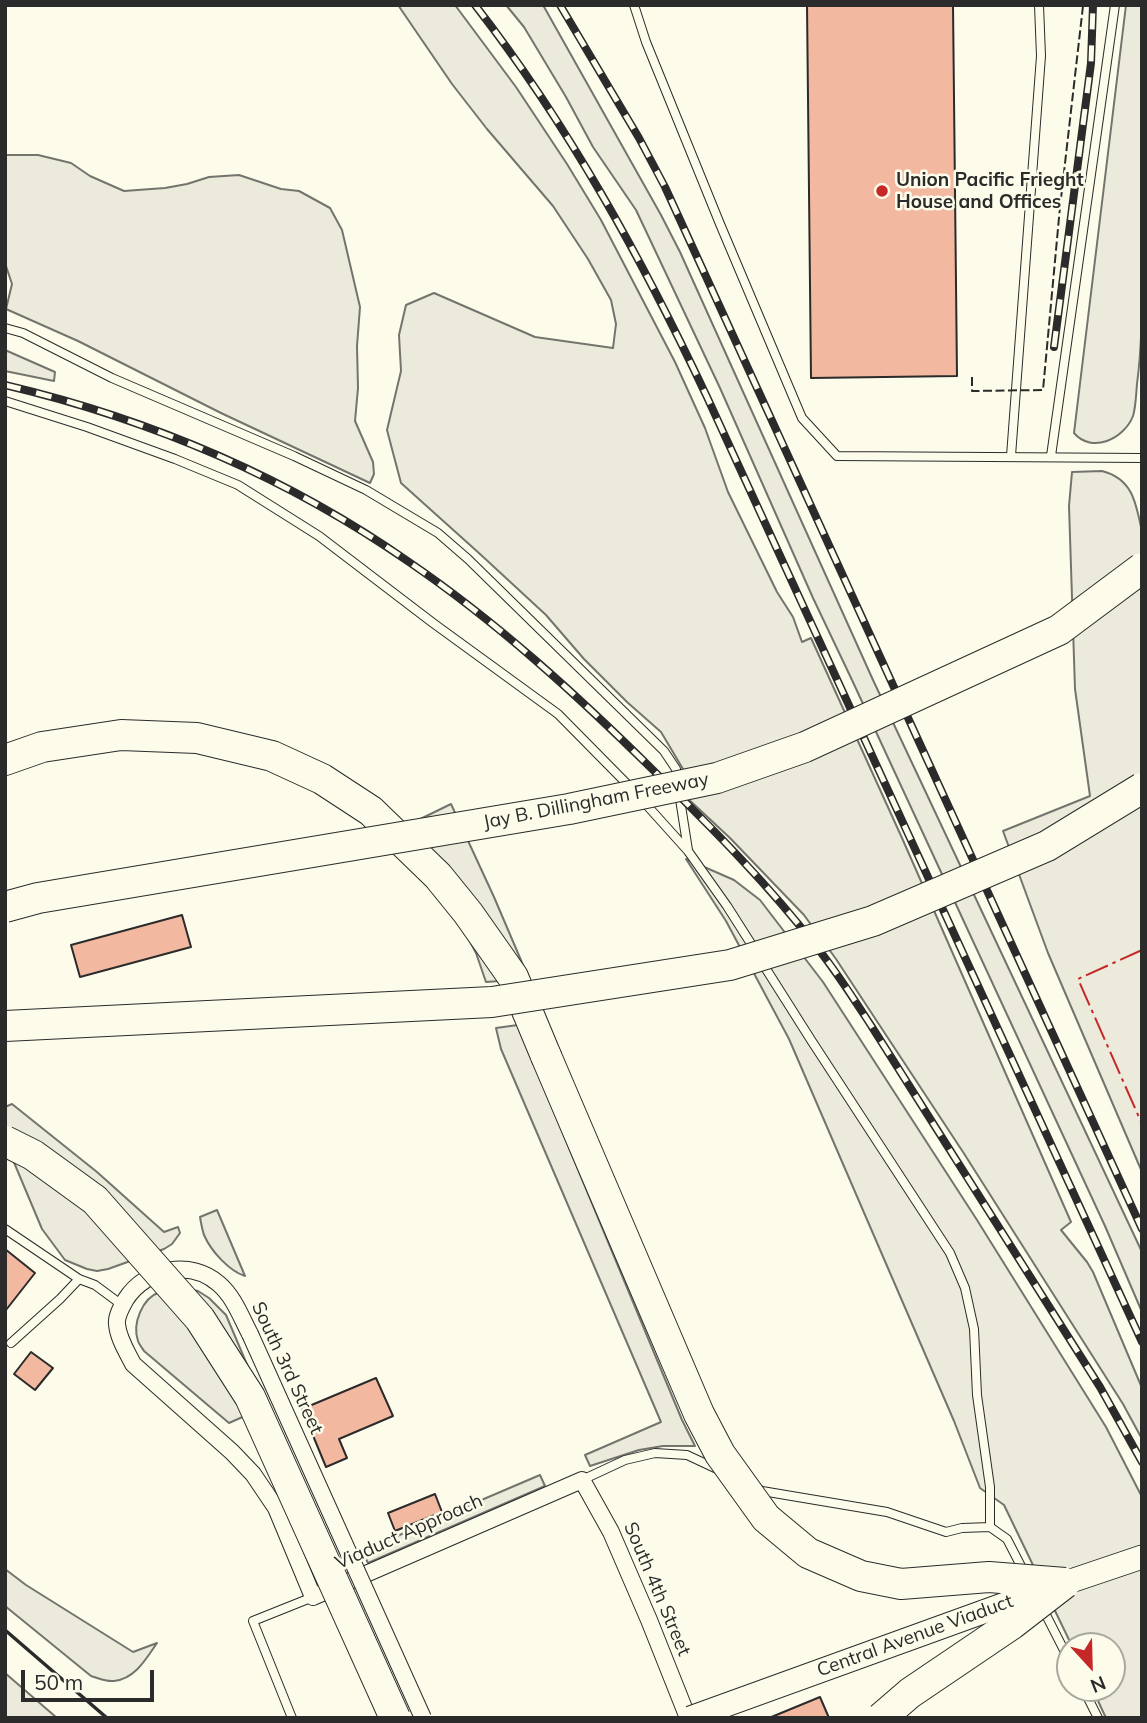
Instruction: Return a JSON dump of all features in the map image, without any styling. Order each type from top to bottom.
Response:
[{"type":"highway","name":"Jay B. Dillingham Freeway","points":[[5,907],[38,898],[569,809],[717,778],[805,747],[1059,630],[1142,568]]},
{"type":"highway","points":[[5,760],[41,747],[121,735],[197,738],[272,756],[322,779],[371,811],[438,876],[513,977],[699,1413],[720,1454],[766,1518],[808,1553],[860,1576],[901,1584],[989,1577],[1065,1583]]},
{"type":"highway","points":[[5,1026],[492,1002],[730,965],[885,916],[1047,846],[1142,788]]},
{"type":"highway","points":[[5,1141],[33,1155],[95,1200],[200,1320],[250,1397],[395,1718]]},
{"type":"highway","points":[[881,1718],[910,1693],[1012,1624],[1065,1583]]},
{"type":"main road","name":"Central Avenue Viaduct","points":[[689,1718],[995,1606],[1142,1557]]},
{"type":"street","name":"South 3rd Street","points":[[122,1306],[131,1292],[143,1281],[166,1271],[183,1268],[203,1272],[220,1284],[232,1299],[423,1718]]},
{"type":"street","points":[[122,1306],[116,1323],[133,1364],[253,1474],[276,1508],[313,1597]]},
{"type":"street","name":"Viaduct Approach","points":[[313,1597],[582,1480]]},
{"type":"street","name":"South 4th Street","points":[[582,1480],[611,1532],[689,1718]]},
{"type":"lane","points":[[634,5],[646,43],[802,418],[837,456],[1142,458]]},
{"type":"lane","points":[[1011,456],[1041,56],[1039,5]]},
{"type":"lane","points":[[1051,456],[1115,5]]},
{"type":"lane","points":[[5,328],[23,333],[112,378],[366,490],[438,533],[468,559],[663,751],[676,769],[688,850]]},
{"type":"lane","points":[[5,401],[163,454],[238,485],[319,536],[558,714],[688,850],[727,906],[955,1264],[965,1288],[974,1329],[977,1395],[990,1487],[990,1527]]},
{"type":"lane","points":[[5,1229],[79,1279],[95,1285],[122,1306]]},
{"type":"lane","points":[[11,1343],[60,1300],[79,1279]]},
{"type":"lane","points":[[582,1480],[625,1460],[655,1453],[687,1455],[762,1491],[887,1512],[946,1532],[962,1528],[990,1527],[1007,1539],[1056,1635]]},
{"type":"lane","name":"Viaduct Approach","points":[[292,1718],[253,1621],[313,1597]]},
{"type":"lane","points":[[1090,1702],[1098,1718]]},
{"type":"shaded area","points":[[398,5],[455,5],[516,87],[567,164],[601,220],[675,362],[705,428],[728,492],[777,592],[793,617],[802,642],[811,638],[902,838],[1071,1222],[1061,1230],[1093,1272],[1142,1388],[1142,1439],[1123,1404],[963,1152],[804,915],[730,838],[685,796],[683,769],[661,732],[584,659],[546,615],[401,483],[387,430],[401,371],[399,335],[406,305],[434,293],[535,337],[613,348],[616,324],[611,300],[553,206],[452,84]]},
{"type":"shaded area","points":[[506,5],[543,5],[680,252],[873,680],[1142,1252],[1142,1312],[1105,1226],[636,210],[593,147],[524,27]]},
{"type":"shaded area","points":[[1126,5],[1142,5],[1140,356],[1133,416],[1123,431],[1098,443],[1081,439],[1074,433]]},
{"type":"shaded area","points":[[5,155],[38,155],[71,163],[90,176],[124,191],[165,188],[209,177],[239,175],[281,189],[299,191],[330,208],[342,230],[360,307],[355,421],[373,462],[374,474],[370,483],[221,413],[78,341],[6,309],[12,284],[5,263]]},
{"type":"shaded area","points":[[5,350],[55,372],[54,381],[5,371]]},
{"type":"shaded area","points":[[1102,471],[1127,486],[1135,502],[1142,532],[1142,1172],[1048,953],[1003,831],[1090,796],[1075,689],[1069,506],[1072,472]]},
{"type":"shaded area","points":[[451,804],[529,979],[486,982],[476,953],[408,825]]},
{"type":"shaded area","points":[[686,859],[734,880],[760,900],[823,982],[977,1220],[1106,1427],[1142,1497],[1142,1718],[1106,1718],[1099,1702],[1126,1702],[1126,1632],[1065,1632],[1004,1505],[980,1488],[954,1421],[789,1039],[726,921]]},
{"type":"shaded area","points":[[518,1025],[695,1446],[663,1446],[639,1450],[590,1466],[585,1455],[661,1422],[501,1049],[496,1028]]},
{"type":"shaded area","points":[[12,1104],[97,1172],[164,1232],[178,1227],[180,1233],[172,1244],[97,1271],[65,1260],[42,1229],[5,1141],[5,1107]]},
{"type":"shaded area","points":[[217,1210],[245,1276],[221,1260],[204,1235],[200,1217]]},
{"type":"shaded area","points":[[182,1288],[198,1291],[226,1315],[265,1407],[229,1423],[144,1351],[136,1334],[140,1312],[154,1295]]},
{"type":"shaded area","points":[[540,1475],[545,1486],[368,1563],[362,1551]]},
{"type":"shaded area","points":[[5,1569],[133,1652],[157,1643],[139,1667],[128,1676],[111,1681],[91,1676],[5,1606]]},
{"type":"shaded area","points":[[5,1673],[57,1718],[5,1718]]},
{"type":"building","name":"Union Pacific Frieght House and Offices","points":[[807,5],[953,5],[957,376],[811,378]]},
{"type":"building","points":[[182,915],[191,947],[80,977],[71,945]]},
{"type":"building","points":[[5,1249],[35,1273],[6,1310],[5,1309]]},
{"type":"building","points":[[31,1352],[53,1368],[35,1390],[14,1374]]},
{"type":"building","points":[[376,1378],[393,1416],[339,1439],[347,1458],[326,1467],[302,1409]]},
{"type":"building","points":[[435,1494],[442,1512],[395,1531],[388,1513]]},
{"type":"building","points":[[820,1697],[829,1718],[769,1718]]},
{"type":"railway","points":[[475,5],[573,146],[630,244],[682,345],[1142,1342]]},
{"type":"railway","points":[[560,5],[665,187],[1142,1229]]},
{"type":"railway","points":[[1054,347],[1091,63],[1093,5]]},
{"type":"railway","points":[[5,385],[112,415],[164,434],[215,454],[315,503],[363,531],[474,609],[536,660],[595,714],[739,857],[780,902],[833,968],[1100,1387],[1142,1462]]},
{"type":"fence","points":[[972,377],[972,391],[1043,390],[1083,6],[1063,5]]},
{"type":"wall","points":[[5,1630],[107,1718]]},
{"type":"power","points":[[1142,950],[1078,979],[1142,1124]]},
{"type":"place","name":"Union Pacific Frieght House and Offices","points":[[882,191]]}]
